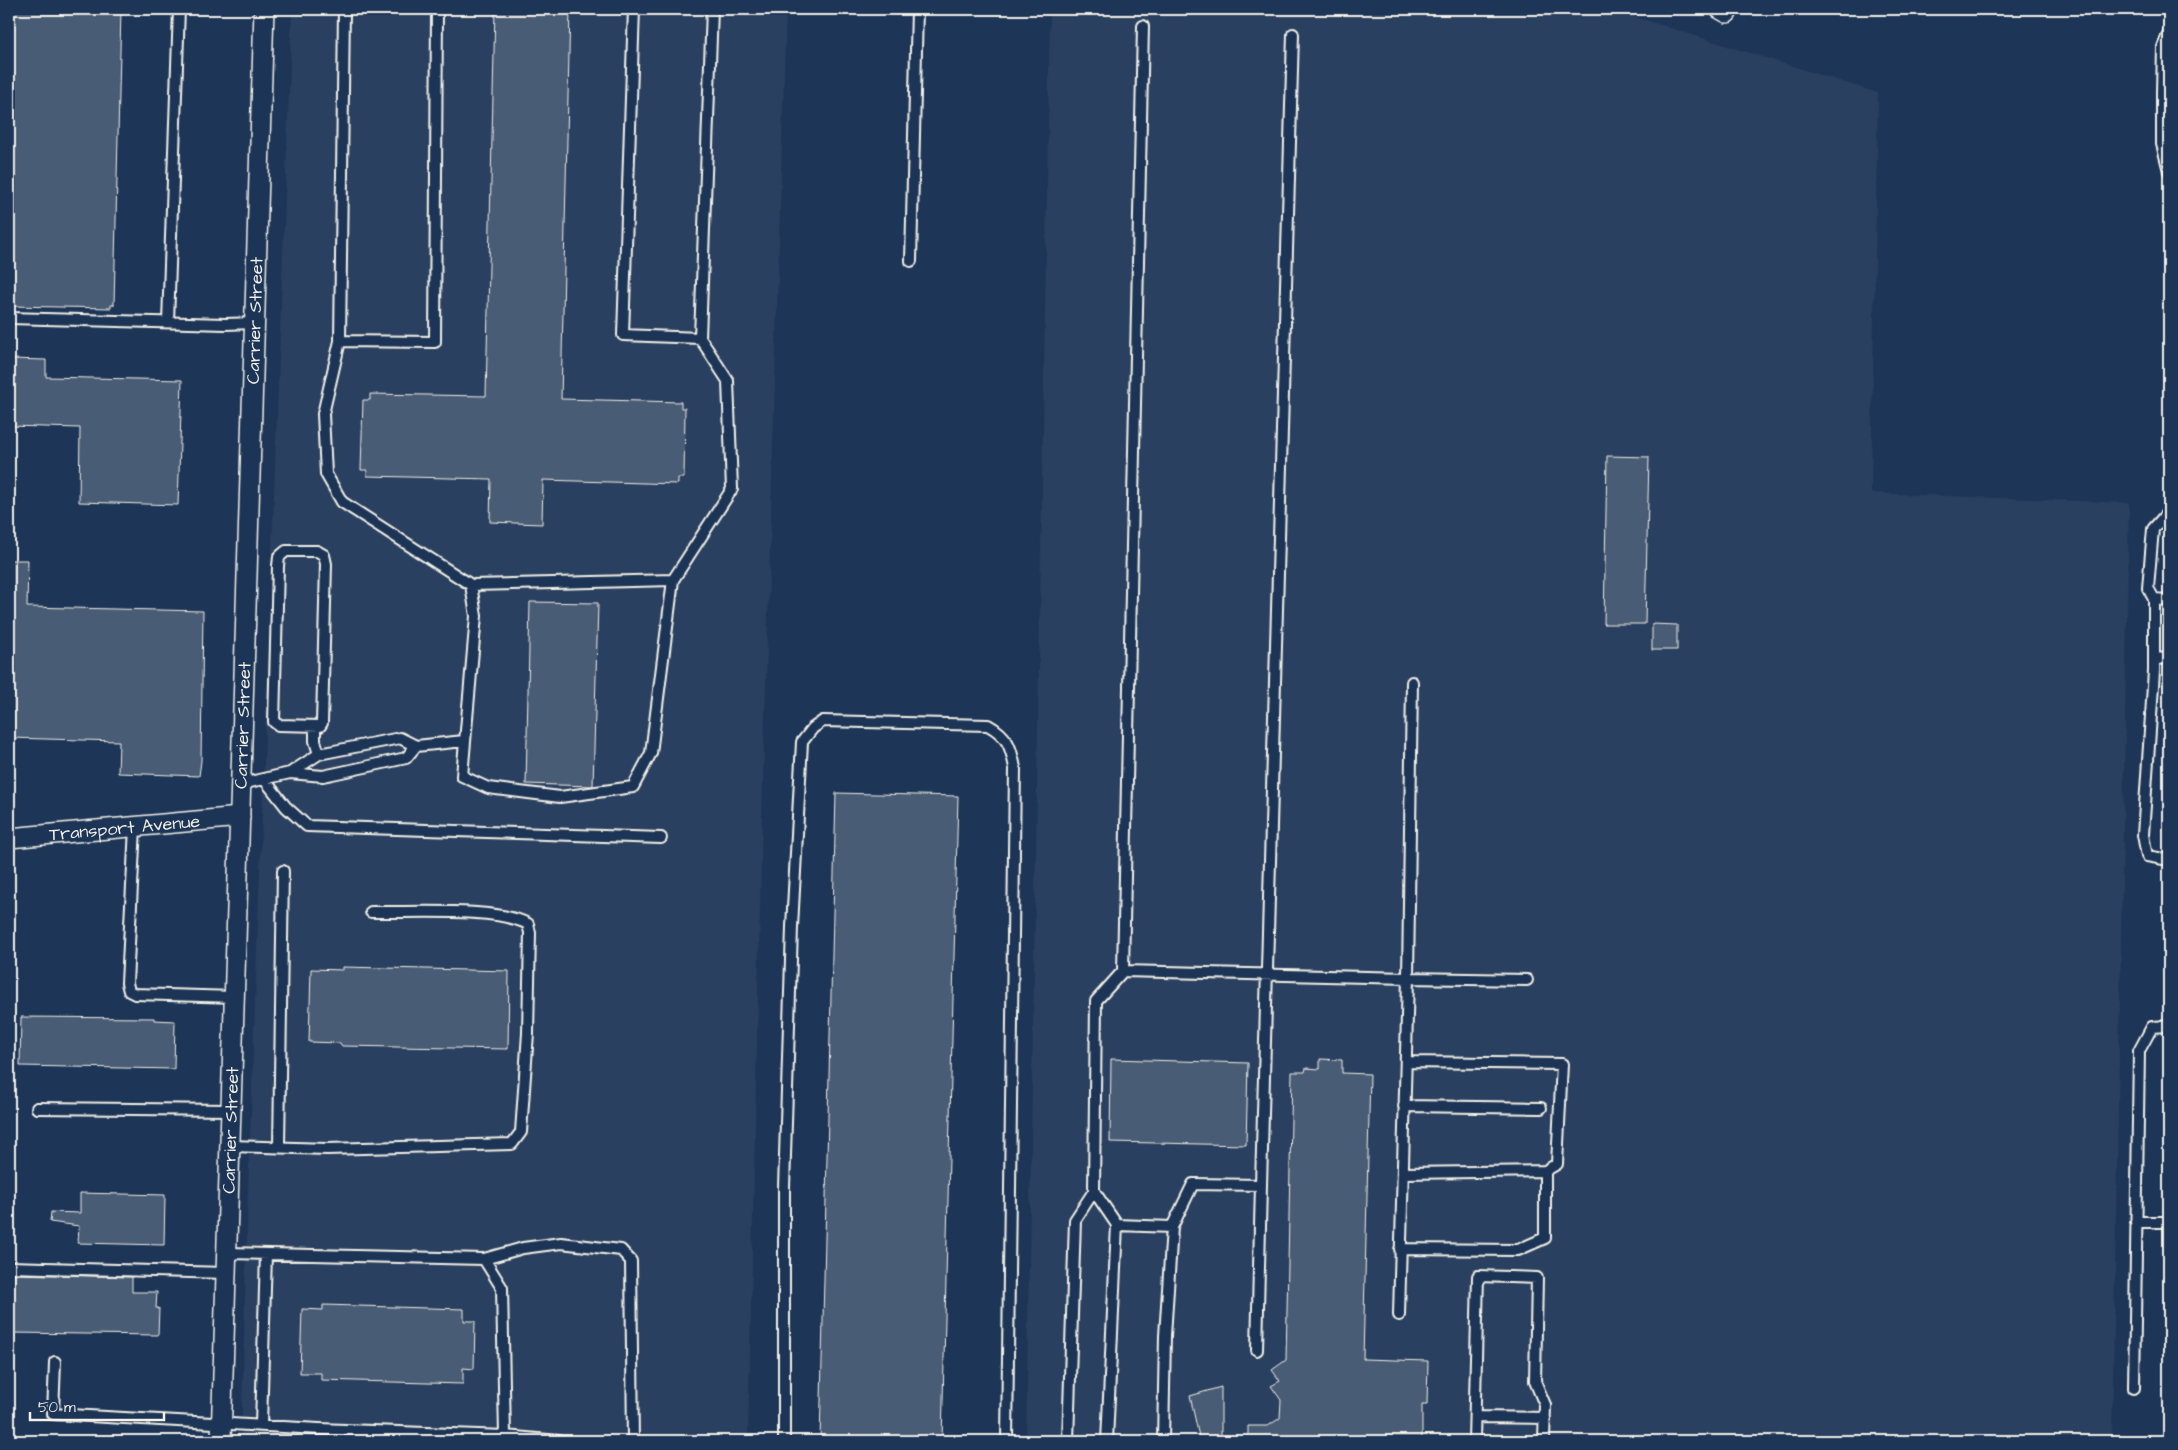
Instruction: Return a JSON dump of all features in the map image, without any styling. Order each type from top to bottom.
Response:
[{"type":"street","name":"Carrier Street","points":[[221,1432],[264,9]]},
{"type":"street","name":"Transport Avenue","points":[[9,838],[240,817]]},
{"type":"lane","points":[[168,322],[179,9]]},
{"type":"lane","points":[[344,9],[340,341],[323,414],[326,474],[342,502],[471,584],[673,580]]},
{"type":"lane","points":[[340,341],[435,342],[437,9]]},
{"type":"lane","points":[[634,9],[623,335],[700,338]]},
{"type":"lane","points":[[471,584],[476,616],[462,776],[488,788],[560,797],[633,787],[651,753],[673,580],[732,488],[728,381],[700,338],[712,9]]},
{"type":"lane","points":[[911,261],[918,9]]},
{"type":"lane","points":[[1068,1441],[1075,1220],[1094,1191],[1096,1001],[1123,971],[1143,26]]},
{"type":"lane","points":[[2169,32],[2163,47],[2162,144],[2169,171]]},
{"type":"lane","points":[[1256,1350],[1293,34]]},
{"type":"lane","points":[[9,318],[255,323]]},
{"type":"lane","points":[[2169,511],[2153,529],[2148,588],[2154,599],[2154,658],[2142,835],[2147,856],[2169,860]]},
{"type":"lane","points":[[286,551],[318,551],[324,556],[326,564],[322,723],[320,726],[315,726],[278,725],[274,722],[278,566],[279,557],[286,551]]},
{"type":"lane","points":[[2154,599],[2169,600]]},
{"type":"lane","points":[[2154,658],[2169,659]]},
{"type":"lane","points":[[1399,1315],[1408,978],[1412,682]]},
{"type":"lane","points":[[784,1441],[784,1188],[792,927],[802,742],[813,728],[823,721],[988,725],[1002,732],[1012,750],[1015,768],[1007,1441]]},
{"type":"lane","points":[[315,726],[315,741],[319,754]]},
{"type":"lane","points":[[290,773],[319,754],[400,738],[416,746],[464,741]]},
{"type":"lane","points":[[241,784],[290,773],[323,776],[390,762],[406,758],[416,746]]},
{"type":"lane","points":[[264,779],[286,807],[308,826],[661,838]]},
{"type":"lane","points":[[135,826],[127,983],[129,991],[135,994],[235,997]]},
{"type":"lane","points":[[280,1147],[283,871]]},
{"type":"lane","points":[[230,1146],[328,1149],[512,1144],[521,1132],[528,1033],[530,933],[528,924],[517,918],[489,914],[371,912]]},
{"type":"lane","points":[[1123,971],[1527,980]]},
{"type":"lane","points":[[2134,1388],[2139,1051],[2152,1027],[2169,1026]]},
{"type":"lane","points":[[1403,1173],[1545,1171],[1557,1164],[1562,1064],[1406,1062]]},
{"type":"lane","points":[[1404,1106],[1541,1108]]},
{"type":"lane","points":[[37,1108],[231,1110]]},
{"type":"lane","points":[[1400,1249],[1518,1250],[1545,1238],[1545,1171]]},
{"type":"lane","points":[[1163,1441],[1165,1336],[1172,1227],[1193,1184],[1261,1185]]},
{"type":"lane","points":[[1094,1191],[1117,1225],[1107,1441]]},
{"type":"lane","points":[[2136,1222],[2169,1222]]},
{"type":"lane","points":[[1117,1225],[1172,1227]]},
{"type":"lane","points":[[227,1253],[484,1259],[523,1248],[561,1243],[621,1250],[631,1261],[633,1441]]},
{"type":"lane","points":[[261,1426],[266,1254]]},
{"type":"lane","points":[[484,1259],[502,1288],[504,1436]]},
{"type":"lane","points":[[9,1267],[226,1273]]},
{"type":"lane","points":[[1474,1441],[1478,1276],[1537,1278],[1535,1381],[1545,1405],[1544,1441]]},
{"type":"lane","points":[[55,1362],[52,1414],[221,1432],[261,1426],[504,1436],[559,1441]]},
{"type":"lane","points":[[1474,1417],[1545,1418]]},
{"type":"shaded area","points":[[292,9],[786,9],[762,819],[748,1441],[241,1441],[248,1191]]},
{"type":"shaded area","points":[[1050,9],[1610,9],[1878,93],[1871,493],[2129,503],[2112,1441],[1026,1441]]},
{"type":"building","points":[[9,9],[121,9],[114,305],[111,305],[111,308],[9,306]]},
{"type":"building","points":[[495,9],[570,9],[561,399],[681,402],[681,408],[685,408],[684,478],[678,478],[678,484],[543,480],[542,524],[490,522],[491,479],[367,476],[367,470],[361,470],[363,400],[370,400],[370,394],[486,396]]},
{"type":"building","points":[[9,359],[46,360],[46,377],[182,380],[178,505],[79,502],[80,428],[9,426]]},
{"type":"building","points":[[1607,456],[1649,457],[1645,624],[1604,624]]},
{"type":"building","points":[[9,560],[28,560],[27,607],[203,611],[201,761],[199,776],[118,773],[119,741],[9,738]]},
{"type":"building","points":[[530,602],[598,603],[593,786],[526,784]]},
{"type":"building","points":[[1652,624],[1677,625],[1677,650],[1652,650]]},
{"type":"building","points":[[836,793],[958,796],[942,1441],[820,1441]]},
{"type":"building","points":[[343,967],[509,971],[508,1049],[342,1046],[340,1043],[309,1042],[311,969],[343,970]]},
{"type":"building","points":[[21,1017],[154,1018],[154,1020],[175,1021],[174,1069],[20,1066]]},
{"type":"building","points":[[1111,1059],[1248,1063],[1246,1145],[1110,1142]]},
{"type":"building","points":[[1320,1059],[1342,1060],[1342,1073],[1370,1074],[1363,1359],[1428,1361],[1427,1405],[1422,1405],[1422,1441],[1248,1441],[1248,1426],[1268,1426],[1280,1418],[1281,1400],[1271,1386],[1280,1381],[1272,1370],[1286,1360],[1292,1072],[1305,1072],[1306,1068],[1320,1069]]},
{"type":"building","points":[[80,1193],[165,1195],[164,1245],[78,1243],[79,1226],[50,1222],[51,1212],[80,1213]]},
{"type":"building","points":[[14,1274],[132,1277],[132,1292],[157,1292],[156,1308],[159,1308],[158,1335],[12,1333]]},
{"type":"building","points":[[323,1305],[464,1309],[464,1321],[475,1321],[474,1369],[463,1368],[463,1384],[321,1380],[321,1373],[300,1373],[302,1309],[323,1310]]},
{"type":"building","points":[[1221,1387],[1221,1440],[1200,1441],[1190,1396]]}]
